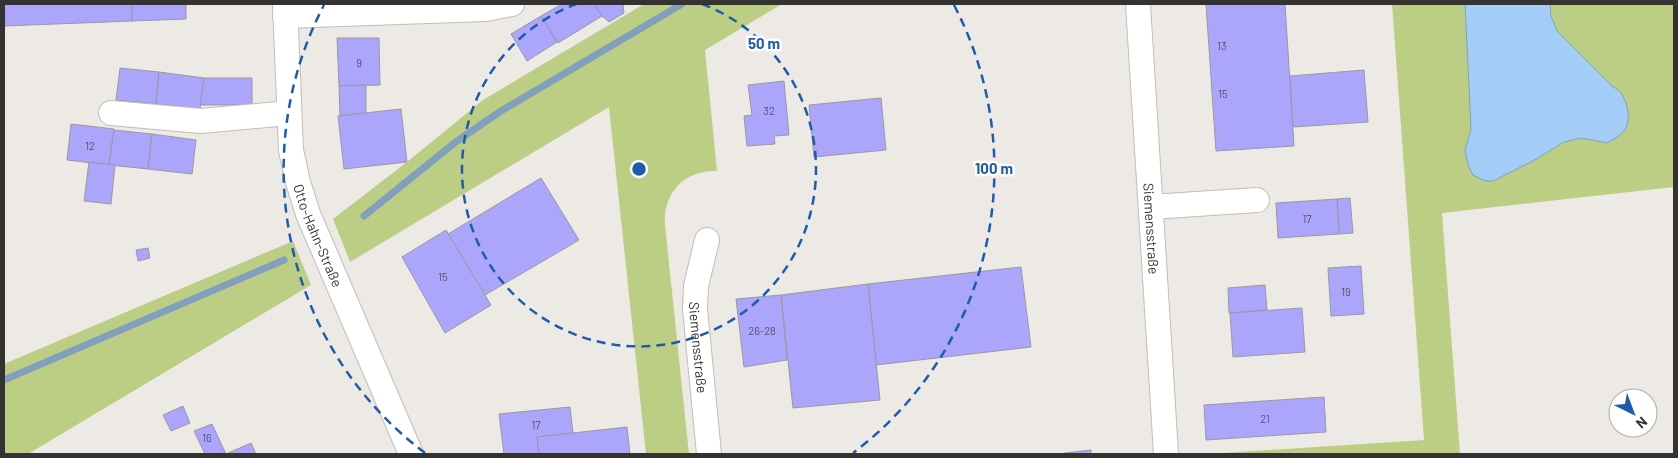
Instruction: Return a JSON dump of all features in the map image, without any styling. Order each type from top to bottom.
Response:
[{"type":"street","points":[[285,10],[486,9],[512,4]]},
{"type":"street","name":"Siemensstraße","points":[[1138,4],[1166,454]]},
{"type":"street","name":"Otto-Hahn-Straße","points":[[285,10],[288,113],[291,150],[298,182],[308,214],[411,454]]},
{"type":"street","points":[[111,113],[201,121],[288,113]]},
{"type":"street","points":[[1151,207],[1257,200]]},
{"type":"street","name":"Siemensstraße","points":[[707,240],[696,286],[695,309],[709,454]]},
{"type":"green space","points":[[644,4],[782,4],[705,50],[717,171],[705,172],[686,179],[672,194],[665,213],[689,454],[646,454],[609,107],[350,262],[333,219],[483,100]]},
{"type":"green space","points":[[1392,4],[1465,4],[1471,129],[1465,150],[1533,161],[1564,142],[1581,138],[1607,143],[1621,92],[1612,86],[1557,31],[1551,16],[1550,4],[1674,4],[1674,187],[1442,213],[1460,454],[1207,454],[1424,440]]},
{"type":"green space","points":[[293,241],[311,285],[28,454],[4,454],[4,364]]},
{"type":"water","points":[[1465,4],[1550,4],[1551,16],[1557,31],[1621,93],[1627,105],[1626,128],[1618,137],[1607,143],[1581,138],[1564,142],[1533,161],[1493,181],[1485,181],[1473,175],[1468,165],[1465,150],[1471,129]]},
{"type":"building","points":[[4,4],[132,4],[132,21],[4,26]]},
{"type":"building","points":[[132,4],[186,4],[186,19],[132,21]]},
{"type":"building","points":[[562,4],[594,4],[602,16],[558,43],[541,16]]},
{"type":"building","points":[[594,4],[623,4],[624,13],[609,22],[602,16]]},
{"type":"building","points":[[1206,4],[1285,4],[1294,146],[1216,151]]},
{"type":"building","points":[[541,16],[557,42],[527,61],[511,34]]},
{"type":"building","points":[[337,38],[379,38],[380,85],[339,86]]},
{"type":"building","points":[[120,68],[159,72],[156,104],[116,100]]},
{"type":"building","points":[[1364,70],[1368,122],[1293,127],[1290,76]]},
{"type":"building","points":[[159,72],[204,78],[200,109],[156,104]]},
{"type":"building","points":[[204,78],[252,78],[252,105],[200,105]]},
{"type":"building","points":[[784,81],[789,135],[774,136],[775,144],[747,146],[744,116],[752,115],[748,85]]},
{"type":"building","points":[[366,85],[366,113],[340,116],[339,86]]},
{"type":"building","points":[[881,98],[886,150],[814,157],[809,105]]},
{"type":"building","points":[[401,109],[407,162],[344,169],[338,116]]},
{"type":"building","points":[[71,124],[114,129],[109,165],[67,160]]},
{"type":"building","points":[[114,130],[152,134],[148,169],[109,165]]},
{"type":"building","points":[[152,134],[196,140],[192,174],[148,169]]},
{"type":"building","points":[[89,162],[115,165],[111,204],[84,201]]},
{"type":"building","points":[[541,178],[579,240],[485,295],[448,234]]},
{"type":"building","points":[[1350,198],[1353,233],[1339,234],[1337,199]]},
{"type":"building","points":[[1337,199],[1339,234],[1278,238],[1276,203]]},
{"type":"building","points":[[446,230],[491,305],[445,333],[402,257]]},
{"type":"building","points":[[148,248],[150,258],[138,261],[136,250]]},
{"type":"building","points":[[1361,266],[1364,314],[1331,316],[1328,268]]},
{"type":"building","points":[[1021,267],[1031,347],[876,365],[868,284]]},
{"type":"building","points":[[868,284],[880,400],[793,408],[781,295]]},
{"type":"building","points":[[1265,285],[1267,310],[1229,313],[1228,288]]},
{"type":"building","points":[[781,295],[787,360],[744,367],[736,299]]},
{"type":"building","points":[[1302,308],[1305,352],[1233,357],[1230,313]]},
{"type":"building","points":[[1324,397],[1326,432],[1206,440],[1204,405]]},
{"type":"building","points":[[183,406],[190,423],[171,431],[163,415]]},
{"type":"building","points":[[570,407],[573,433],[537,437],[539,454],[504,454],[499,414]]},
{"type":"building","points":[[212,424],[226,454],[205,454],[194,431]]},
{"type":"building","points":[[627,427],[630,454],[539,454],[537,437]]},
{"type":"building","points":[[251,443],[256,454],[226,454]]},
{"type":"building","points":[[1091,450],[1091,454],[1057,454]]},
{"type":"waterway","points":[[364,216],[457,141],[501,111],[682,4]]},
{"type":"waterway","points":[[4,380],[284,260]]}]
